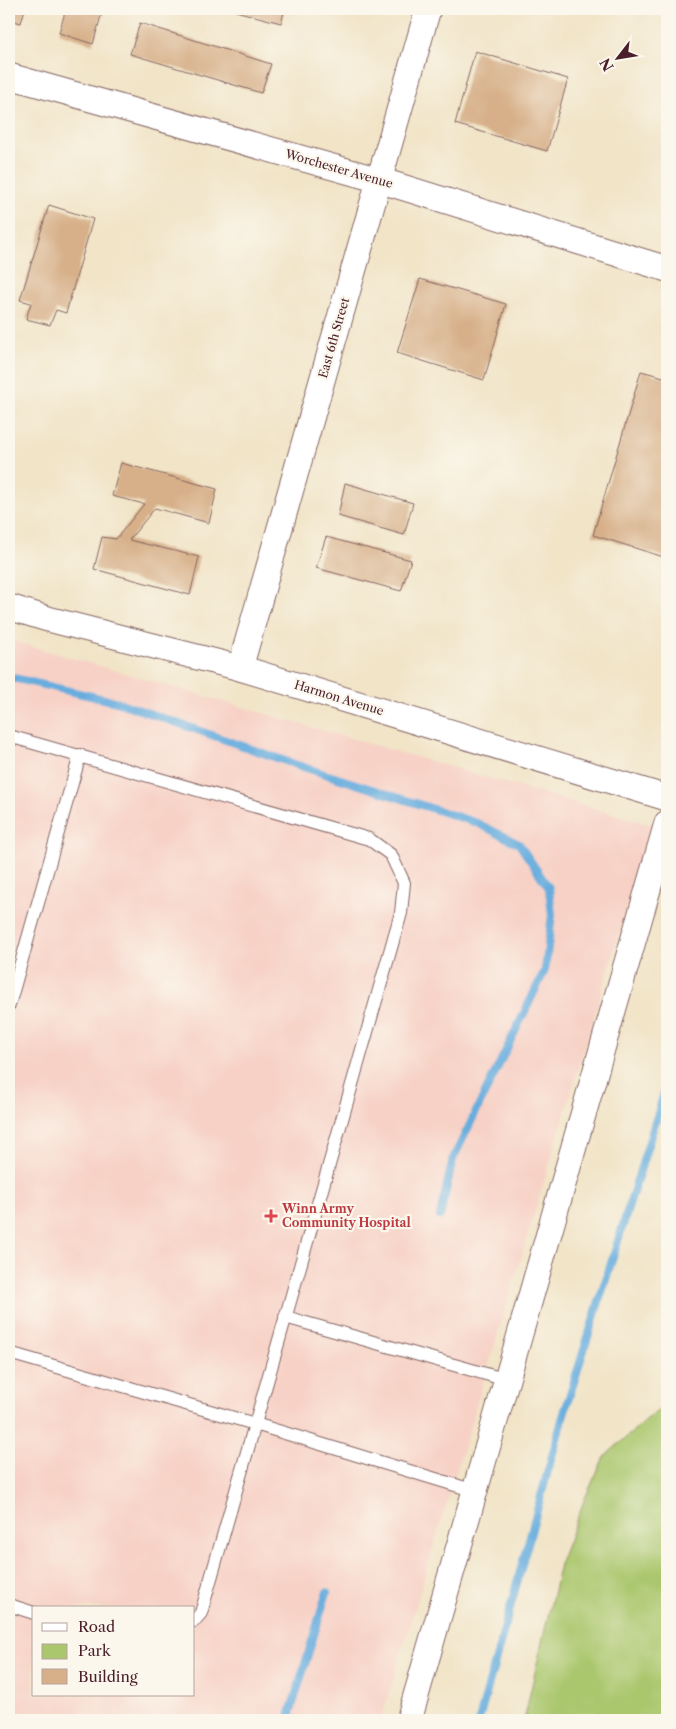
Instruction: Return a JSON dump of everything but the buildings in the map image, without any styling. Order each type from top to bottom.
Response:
[{"type":"street","name":"East 6th Street","points":[[240,668],[428,9]]},
{"type":"street","name":"Worchester Avenue","points":[[9,76],[379,180],[667,269]]},
{"type":"street","name":"Harmon Avenue","points":[[9,607],[48,619],[240,668],[667,798]]},
{"type":"street","points":[[409,1720],[667,823]]},
{"type":"lane","points":[[9,736],[369,839],[391,855],[404,883],[401,913],[201,1612],[195,1620]]},
{"type":"lane","points":[[9,1005],[80,756]]},
{"type":"lane","points":[[285,1317],[507,1380]]},
{"type":"lane","points":[[9,1353],[255,1424],[475,1491]]},
{"type":"lane","points":[[9,1605],[32,1611]]},
{"type":"shaded area","name":"Winn Army Community Hospital","points":[[9,640],[652,825],[381,1720],[9,1720]]},
{"type":"green space","points":[[667,1404],[667,1720],[524,1720],[561,1560],[585,1498],[604,1457]]},
{"type":"waterway","points":[[9,677],[117,702],[294,764],[477,823],[519,844],[549,888],[552,915],[545,970],[453,1159],[440,1216]]},
{"type":"waterway","points":[[479,1720],[562,1420],[667,1084]]},
{"type":"waterway","points":[[288,1720],[327,1592]]},
{"type":"place","name":"Winn Army Community Hospital","points":[[271,1216]]}]
